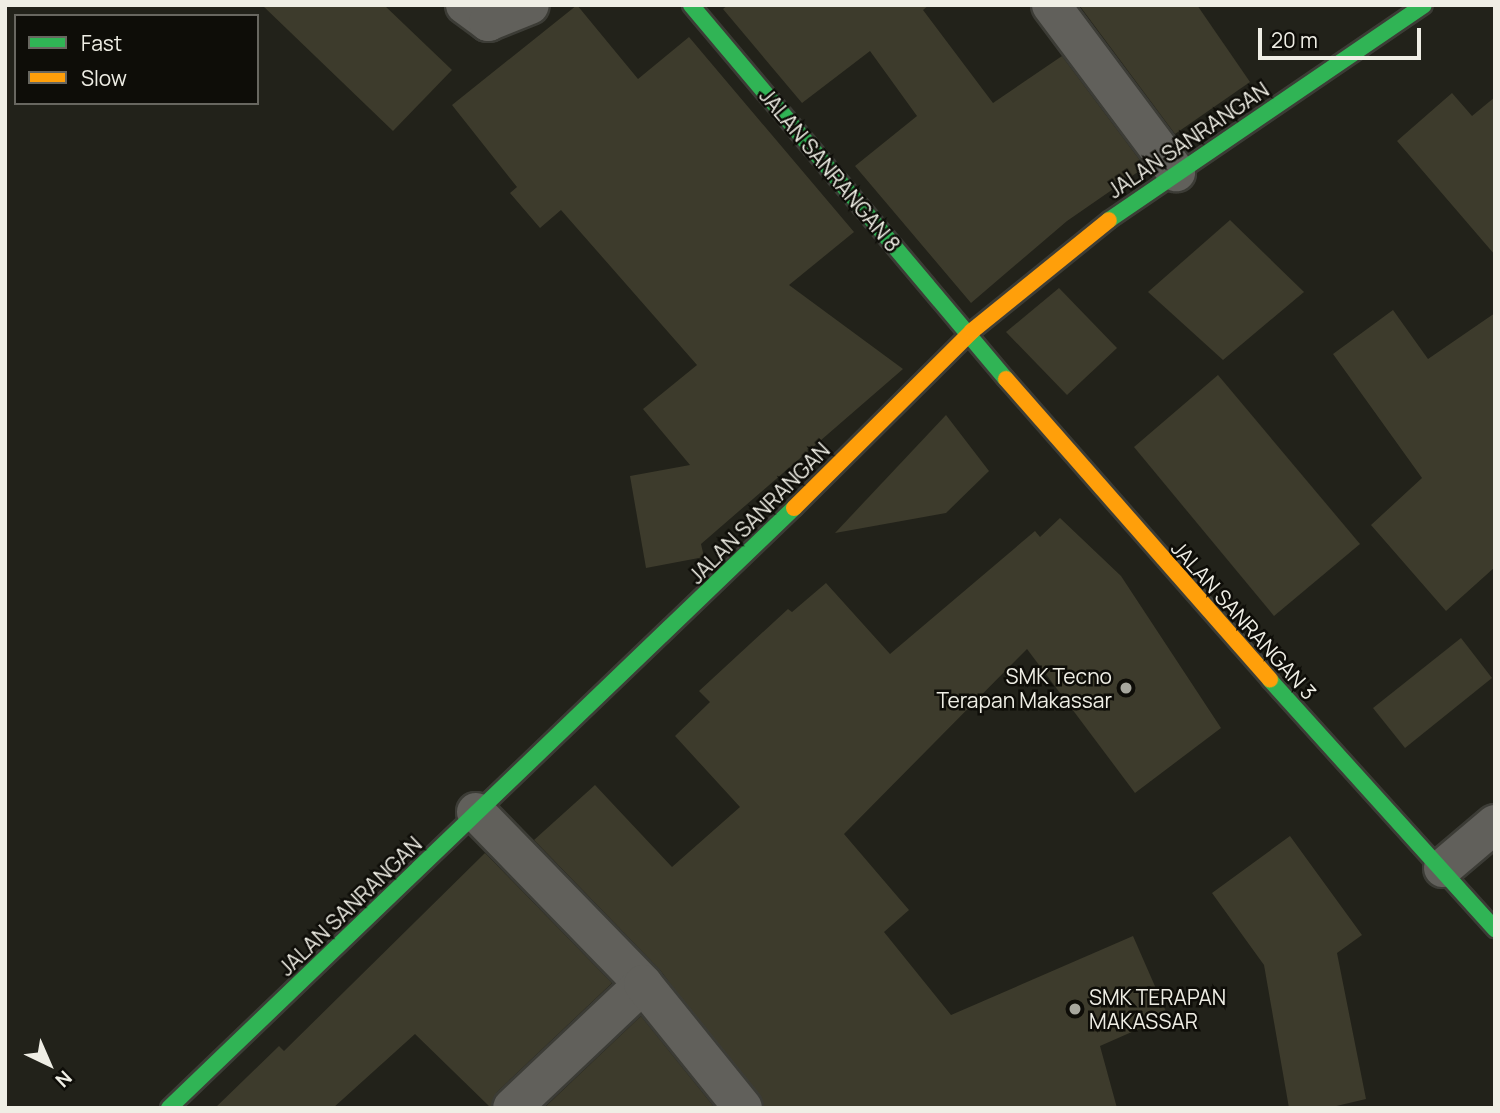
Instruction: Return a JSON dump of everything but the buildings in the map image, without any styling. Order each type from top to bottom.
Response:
[{"type":"street","points":[[465,5],[488,23],[530,5]]},
{"type":"street","name":"JALAN SANRANGAN 8","points":[[691,5],[972,331]]},
{"type":"street","points":[[1051,5],[1176,172]]},
{"type":"street","name":"JALAN SANRANGAN","points":[[169,1108],[476,812],[687,615],[972,331],[1176,172],[1424,5]]},
{"type":"street","name":"JALAN SANRANGAN 3","points":[[972,331],[1133,529],[1443,868],[1495,929]]},
{"type":"street","points":[[476,812],[643,984],[743,1108]]},
{"type":"street","points":[[1443,868],[1495,824]]},
{"type":"street","points":[[512,1108],[643,984]]},
{"type":"traffic: fast","points":[[691,5],[1006,379]]},
{"type":"traffic: fast","points":[[1109,220],[1424,5]]},
{"type":"traffic: fast","points":[[169,1108],[794,508]]},
{"type":"traffic: fast","points":[[1270,680],[1495,929]]},
{"type":"traffic: slow","points":[[794,508],[972,331],[1109,220]]},
{"type":"traffic: slow","points":[[1006,379],[1270,680]]},
{"type":"place","name":"SMK Tecno Terapan Makassar","points":[[1126,688]]},
{"type":"place","name":"SMK TERAPAN MAKASSAR","points":[[1075,1009]]}]
